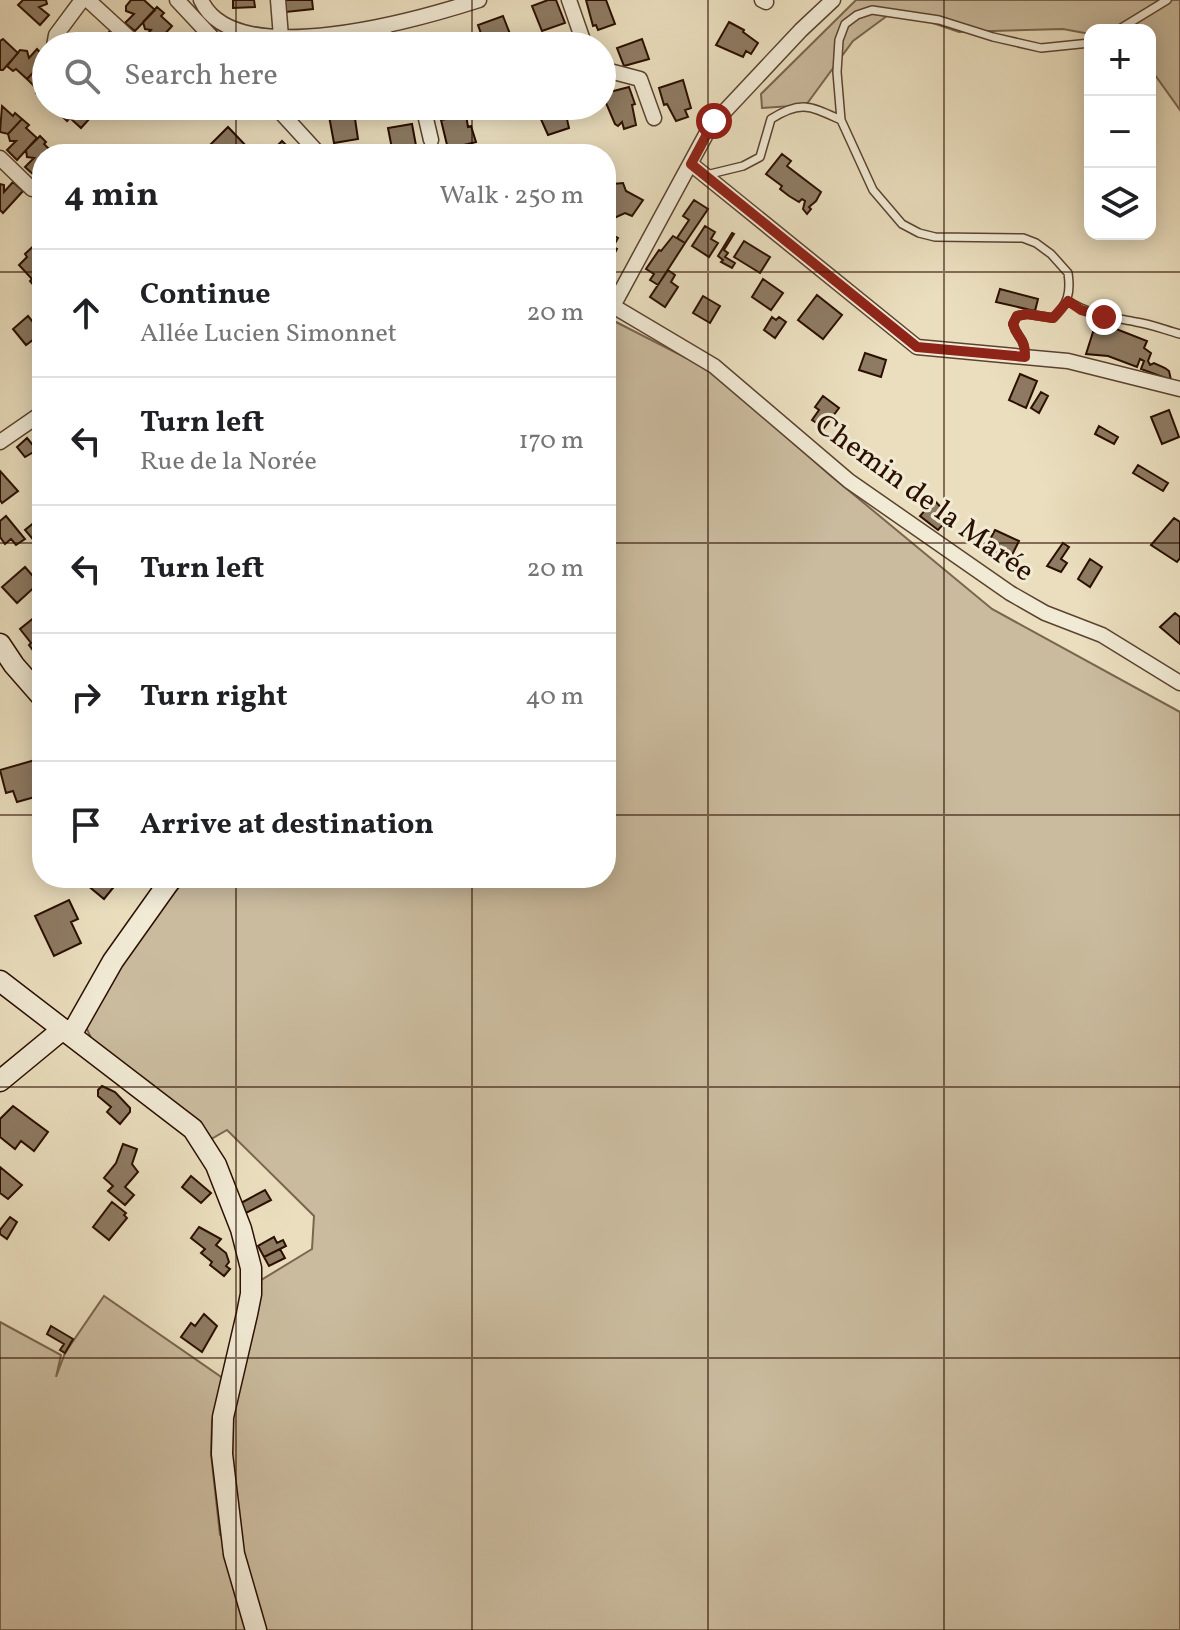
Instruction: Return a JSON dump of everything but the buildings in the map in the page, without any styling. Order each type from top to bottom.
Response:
[{"type":"main road","points":[[0,644],[32,686]]},
{"type":"main road","points":[[0,1081],[67,1032],[165,888]]},
{"type":"main road","points":[[0,981],[193,1129],[216,1165],[241,1229],[251,1268],[251,1294],[227,1395],[222,1454],[234,1554],[256,1630]]},
{"type":"street","points":[[58,32],[82,0]]},
{"type":"street","points":[[88,0],[123,32]]},
{"type":"street","points":[[177,0],[207,32]]},
{"type":"street","points":[[201,0],[212,15],[246,32]]},
{"type":"street","points":[[278,0],[281,32]]},
{"type":"street","points":[[352,32],[427,17],[479,0]]},
{"type":"street","points":[[569,0],[580,32]]},
{"type":"street","points":[[833,0],[714,121],[691,164],[917,347],[1068,361],[1180,389]]},
{"type":"street","points":[[383,26],[384,32]]},
{"type":"street","points":[[616,73],[640,79],[654,118]]},
{"type":"street","points":[[288,120],[310,144]]},
{"type":"street","points":[[426,120],[431,140]]},
{"type":"street","points":[[0,158],[32,189]]},
{"type":"street","name":"Chemin de la Marée","points":[[616,301],[691,164]]},
{"type":"street","name":"Chemin de la Marée","points":[[616,308],[714,366],[849,481],[1010,593],[1045,613],[1102,635],[1180,683]]},
{"type":"street","points":[[0,442],[32,420]]},
{"type":"lane","points":[[1128,24],[1167,0]]},
{"type":"lane","points":[[1025,357],[1025,343],[1014,330],[1017,316],[1027,314],[1053,318],[1068,301],[1068,273],[1051,254],[1023,238],[935,237],[902,224],[873,190],[841,120],[837,72],[839,40],[845,24],[857,15],[872,10],[939,20],[1041,48],[1084,44]]},
{"type":"lane","points":[[705,176],[743,166],[760,157],[771,119],[791,106],[816,109],[841,120]]},
{"type":"lane","points":[[1068,301],[1092,313],[1180,334]]},
{"type":"shaded area","points":[[856,0],[1180,0],[1180,110],[1156,76],[1156,24],[1084,24],[1084,33],[1063,29],[959,32],[895,10],[853,41],[806,105],[762,108],[761,94]]},
{"type":"shaded area","points":[[616,322],[710,370],[830,475],[992,609],[1180,712],[1180,1630],[0,1630],[0,1322],[61,1355],[56,1377],[65,1353],[104,1296],[224,1379],[212,1421],[211,1454],[220,1535],[229,1541],[223,1427],[253,1285],[312,1249],[314,1216],[227,1130],[206,1142],[92,1040],[86,1027],[121,954],[178,888],[616,888]]},
{"type":"route","points":[[714,121],[691,164],[917,347],[1025,357],[1025,343],[1014,330],[1017,316],[1027,314],[1053,318],[1068,301],[1081,310],[1104,317]]}]
